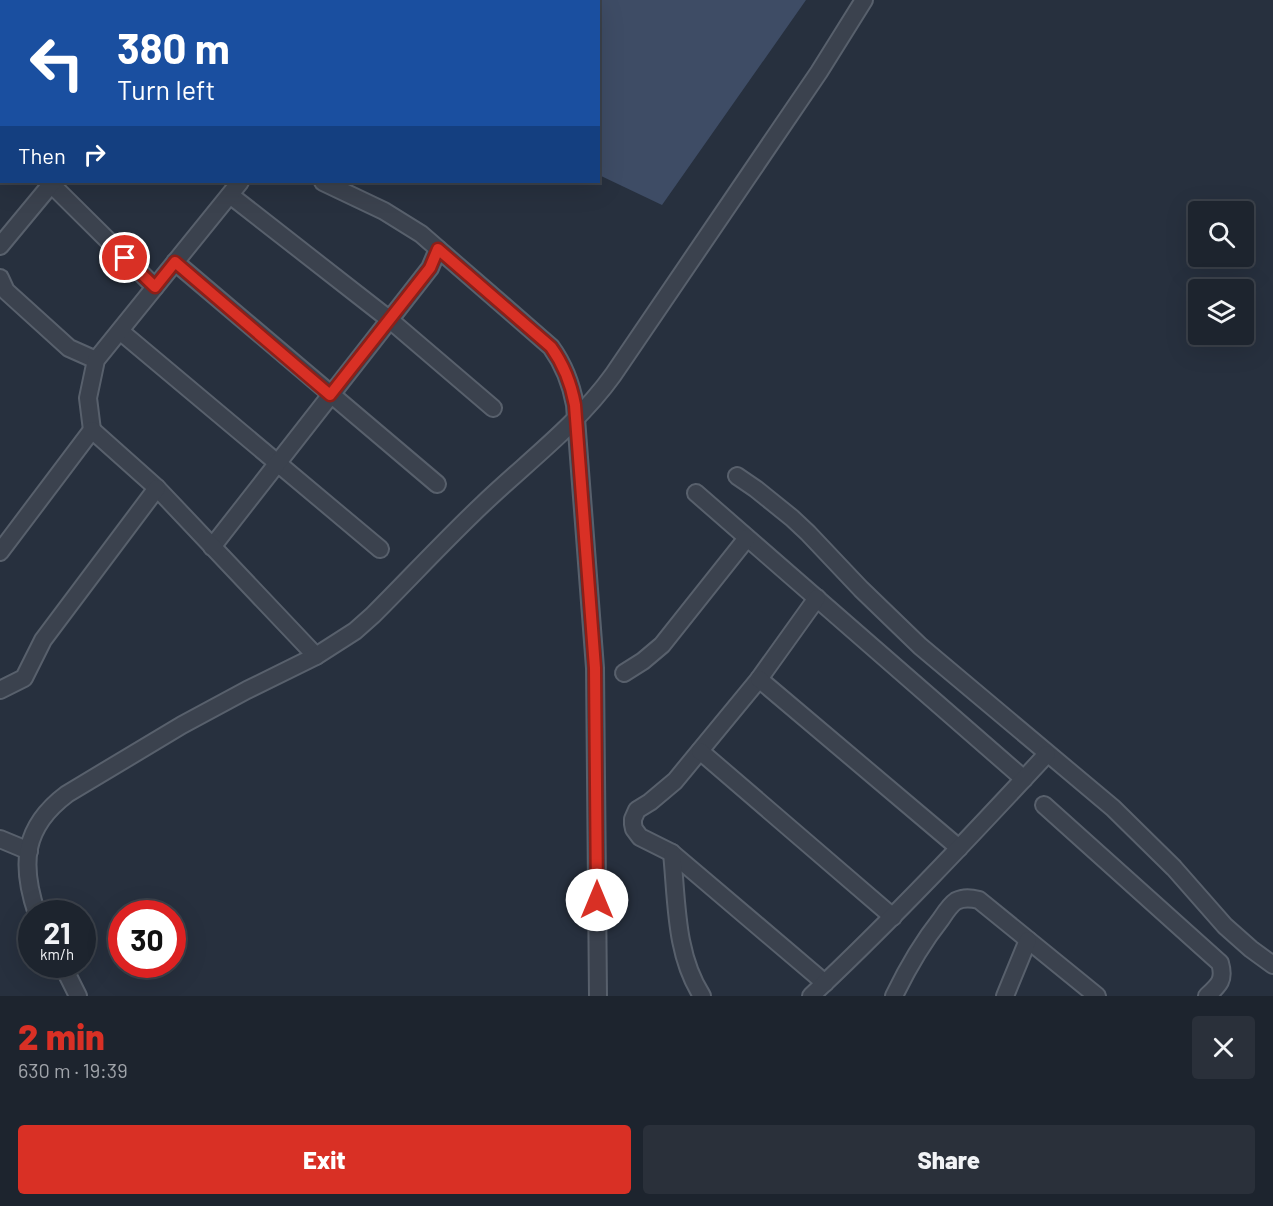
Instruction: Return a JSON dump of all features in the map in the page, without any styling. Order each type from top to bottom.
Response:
[{"type":"street","points":[[33,900],[27,875],[29,850],[42,818],[50,809],[68,794],[190,721],[316,656],[355,631],[482,505],[591,404],[819,72],[864,0]]},
{"type":"street","points":[[0,246],[50,183]]},
{"type":"street","points":[[52,183],[155,287]]},
{"type":"street","points":[[325,183],[393,216],[421,234],[551,347],[569,379],[575,405],[595,668],[598,996]]},
{"type":"street","points":[[316,656],[157,489],[92,430],[88,398],[96,360],[235,188],[493,408]]},
{"type":"street","points":[[212,547],[430,268],[438,249]]},
{"type":"street","points":[[175,262],[437,484]]},
{"type":"street","points":[[0,279],[6,291],[69,348],[96,360]]},
{"type":"street","points":[[120,331],[380,549]]},
{"type":"street","points":[[0,552],[92,430]]},
{"type":"street","points":[[737,476],[792,518],[920,646],[1120,816],[1174,868],[1225,926],[1273,965]]},
{"type":"street","points":[[0,690],[24,678],[43,640],[157,489]]},
{"type":"street","points":[[696,493],[1024,778]]},
{"type":"street","points":[[624,673],[662,645],[747,538]]},
{"type":"street","points":[[817,598],[759,679],[700,751],[675,781],[637,810],[633,819],[634,829],[640,837],[672,853],[825,983]]},
{"type":"street","points":[[759,679],[959,849]]},
{"type":"street","points":[[700,751],[893,917]]},
{"type":"street","points":[[811,996],[893,917],[1047,754]]},
{"type":"street","points":[[1044,805],[1220,963],[1222,973],[1219,984],[1207,996]]},
{"type":"street","points":[[0,839],[29,850]]},
{"type":"street","points":[[672,853],[681,945],[689,974],[702,996]]},
{"type":"street","points":[[894,996],[920,949],[952,904],[969,898],[979,900],[1097,996]]},
{"type":"street","points":[[1005,996],[1028,940]]},
{"type":"street","points":[[69,978],[78,996]]},
{"type":"water","points":[[600,0],[806,0],[662,205],[600,175]]},
{"type":"route","points":[[125,258],[155,287],[175,262],[330,395],[430,268],[438,249],[551,347],[569,379],[575,405],[595,668],[597,900]]}]
